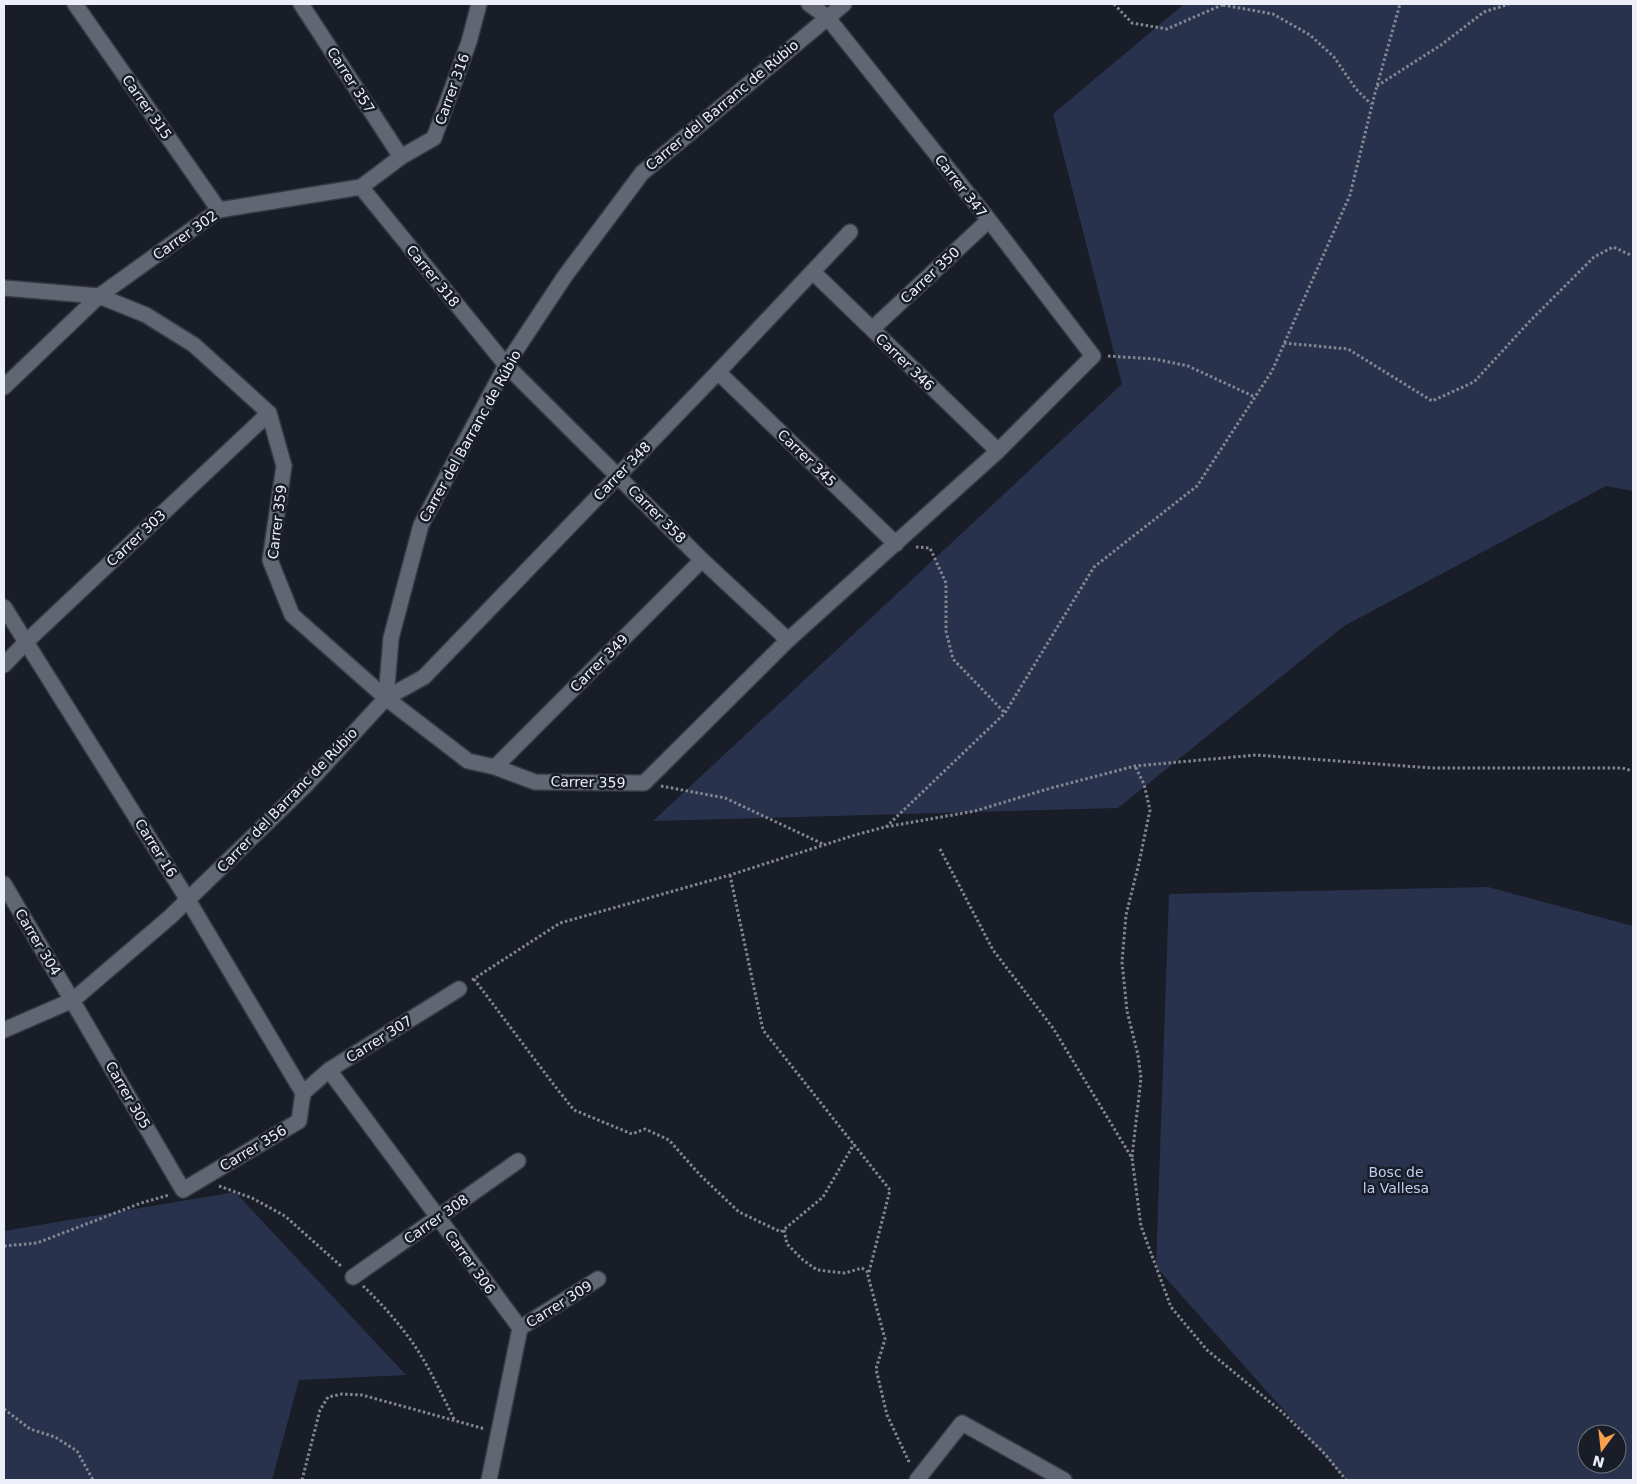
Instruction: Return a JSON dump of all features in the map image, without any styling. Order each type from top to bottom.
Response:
[{"type":"street","name":"Carrer 315","points":[[74,4],[219,210]]},
{"type":"street","name":"Carrer 357","points":[[301,4],[402,157]]},
{"type":"street","name":"Carrer 316","points":[[402,157],[434,138],[469,42],[479,4]]},
{"type":"street","name":"Carrer 347","points":[[808,4],[827,17],[989,220],[1093,356]]},
{"type":"street","name":"Carrer del Barranc de Rúbio","points":[[4,1030],[73,1000],[170,918],[308,783],[386,698],[391,638],[421,525],[506,365],[566,276],[642,173],[844,4]]},
{"type":"street","name":"Carrer 302","points":[[4,387],[99,296],[219,210],[361,187],[402,157]]},
{"type":"street","name":"Carrer 318","points":[[361,187],[506,365]]},
{"type":"street","name":"Carrer 350","points":[[872,329],[989,220]]},
{"type":"street","name":"Carrer 348","points":[[386,698],[424,677],[850,232]]},
{"type":"street","name":"Carrer 346","points":[[812,272],[998,451]]},
{"type":"street","points":[[4,288],[99,296],[146,315],[194,345],[269,413]]},
{"type":"street","points":[[644,783],[788,640],[998,451],[1093,356]]},
{"type":"street","name":"Carrer 358","points":[[506,365],[702,560],[788,640]]},
{"type":"street","name":"Carrer 345","points":[[718,372],[896,544]]},
{"type":"street","name":"Carrer 303","points":[[4,665],[26,642],[269,413]]},
{"type":"street","name":"Carrer 359","points":[[269,413],[284,466],[270,560],[292,615],[386,698],[468,761],[495,767],[535,782],[644,783]]},
{"type":"street","name":"Carrer 349","points":[[495,767],[702,560]]},
{"type":"street","name":"Carrer 16","points":[[4,607],[188,900],[303,1092]]},
{"type":"street","name":"Carrer 304","points":[[4,884],[73,1000]]},
{"type":"street","name":"Carrer 307","points":[[303,1092],[329,1070],[458,989]]},
{"type":"street","name":"Carrer 305","points":[[73,1000],[183,1190]]},
{"type":"street","name":"Carrer 306","points":[[329,1070],[520,1328]]},
{"type":"street","name":"Carrer 356","points":[[183,1190],[299,1121],[303,1092]]},
{"type":"street","name":"Carrer 308","points":[[353,1277],[518,1161]]},
{"type":"street","name":"Carrer 309","points":[[520,1328],[598,1279]]},
{"type":"street","points":[[490,1480],[520,1328]]},
{"type":"street","points":[[917,1480],[962,1423],[1064,1480]]},
{"type":"path","points":[[1114,4],[1132,23],[1166,29],[1224,4],[1273,14],[1310,35],[1334,57],[1356,89],[1372,105]]},
{"type":"path","points":[[885,827],[1005,713],[1094,567],[1197,486],[1272,371],[1350,195],[1376,86],[1400,4]]},
{"type":"path","points":[[1376,86],[1441,45],[1484,12],[1509,4]]},
{"type":"path","points":[[1284,343],[1348,349],[1432,401],[1474,382],[1530,321],[1594,256],[1613,247],[1633,256]]},
{"type":"path","points":[[1093,356],[1154,358],[1188,366],[1255,397]]},
{"type":"path","points":[[896,544],[930,548],[946,583],[946,631],[953,659],[1005,713]]},
{"type":"path","points":[[458,989],[560,923],[730,875],[824,844],[885,827],[975,811],[1051,788],[1135,766],[1256,755],[1432,768],[1622,768],[1633,771]]},
{"type":"path","points":[[1135,766],[1144,784],[1150,810],[1126,915],[1122,962],[1127,1012],[1138,1055],[1141,1078],[1132,1158],[1141,1226],[1170,1306],[1207,1350],[1281,1411],[1325,1454],[1346,1480]]},
{"type":"path","points":[[644,783],[725,798],[824,844]]},
{"type":"path","points":[[940,849],[993,950],[1053,1028],[1132,1158]]},
{"type":"path","points":[[730,875],[763,1030],[890,1190],[868,1276],[884,1339],[876,1369],[887,1415],[917,1480]]},
{"type":"path","points":[[474,979],[574,1110],[632,1134],[645,1129],[669,1140],[700,1175],[738,1212],[781,1232],[822,1197],[854,1144]]},
{"type":"path","points":[[217,1185],[252,1198],[284,1216],[380,1303],[410,1339],[455,1421]]},
{"type":"path","points":[[4,1246],[37,1244],[141,1203],[183,1190]]},
{"type":"path","points":[[784,1230],[787,1244],[803,1260],[817,1270],[845,1273],[862,1268],[869,1272]]},
{"type":"path","points":[[302,1480],[320,1410],[328,1397],[342,1394],[362,1395],[499,1433]]},
{"type":"path","points":[[4,1409],[30,1429],[55,1437],[77,1451],[93,1480]]},
{"type":"green space","points":[[1184,4],[1633,4],[1633,491],[1606,486],[1344,626],[1118,808],[653,821],[1122,384],[1053,114]]},
{"type":"green space","name":"Bosc de la Vallesa","points":[[1488,887],[1633,926],[1633,1480],[1346,1480],[1156,1267],[1169,894]]},
{"type":"green space","points":[[235,1192],[406,1375],[299,1380],[272,1480],[4,1480],[4,1231]]}]
